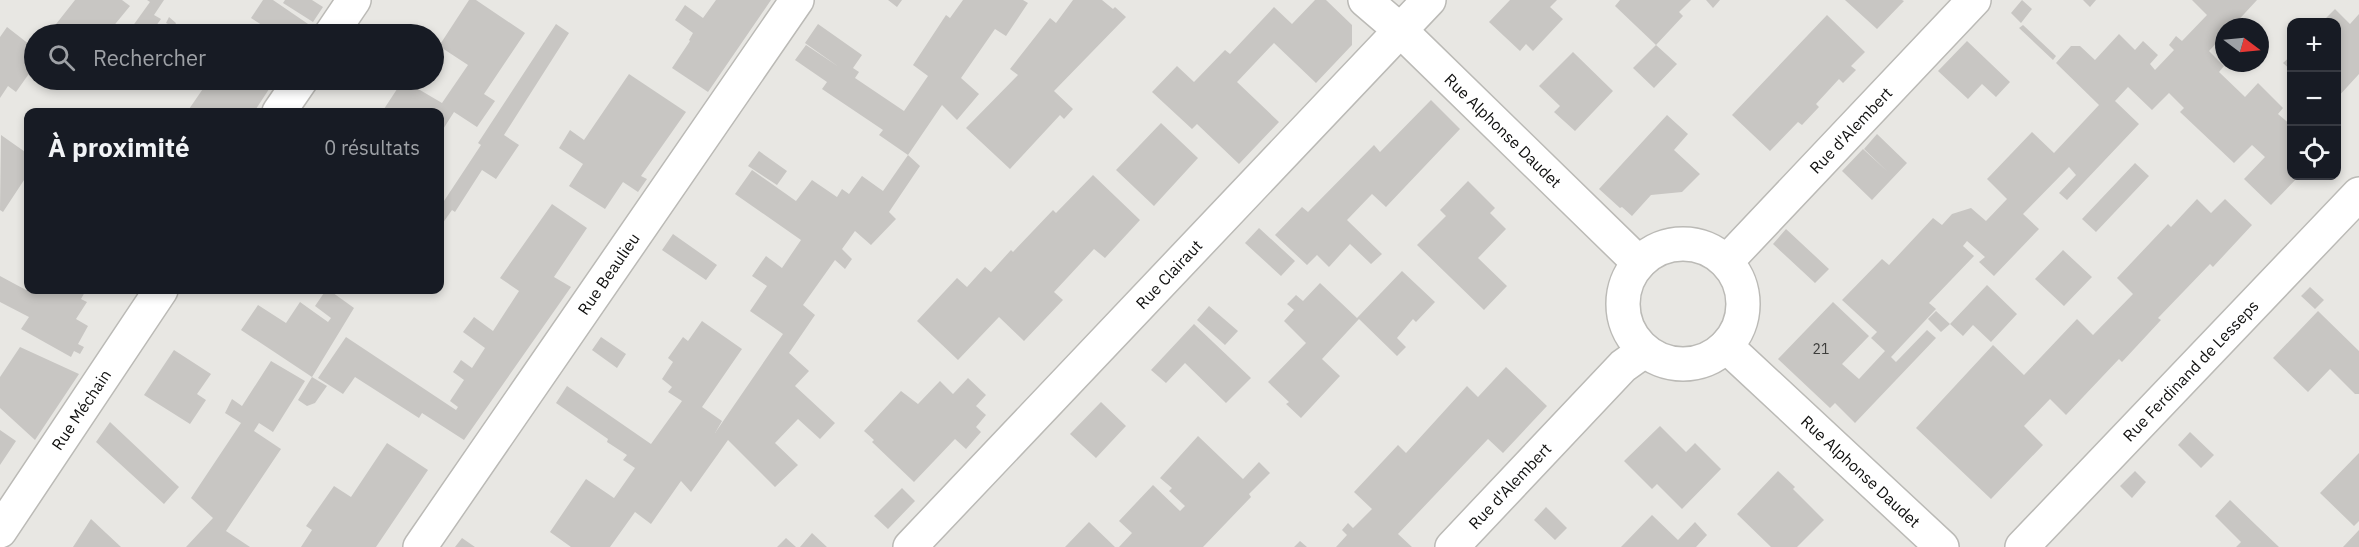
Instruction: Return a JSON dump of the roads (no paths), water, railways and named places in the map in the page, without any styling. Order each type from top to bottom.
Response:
[{"type":"street","points":[[338,24],[354,0]]},
{"type":"street","name":"Rue Beaulieu","points":[[420,547],[797,0]]},
{"type":"street","name":"Rue Alphonse Daudet","points":[[1365,0],[1400,30],[1639,262]]},
{"type":"street","name":"Rue Clairaut","points":[[910,547],[1429,0]]},
{"type":"street","name":"Rue d'Alembert","points":[[1727,261],[1974,0]]},
{"type":"street","points":[[282,108],[294,90]]},
{"type":"street","name":"Rue Ferdinand de Lesseps","points":[[2022,547],[2359,194]]},
{"type":"street","points":[[1681,243],[1708,248],[1727,261],[1740,282],[1744,302],[1740,327],[1726,346],[1706,360],[1686,365],[1662,361],[1644,351],[1630,333],[1623,308],[1627,282],[1639,262],[1660,248],[1681,243]]},
{"type":"street","name":"Rue Méchain","points":[[0,531],[158,294]]},
{"type":"street","name":"Rue Alphonse Daudet","points":[[1726,346],[1942,547]]},
{"type":"street","name":"Rue d'Alembert","points":[[1452,547],[1623,366],[1644,351]]}]
